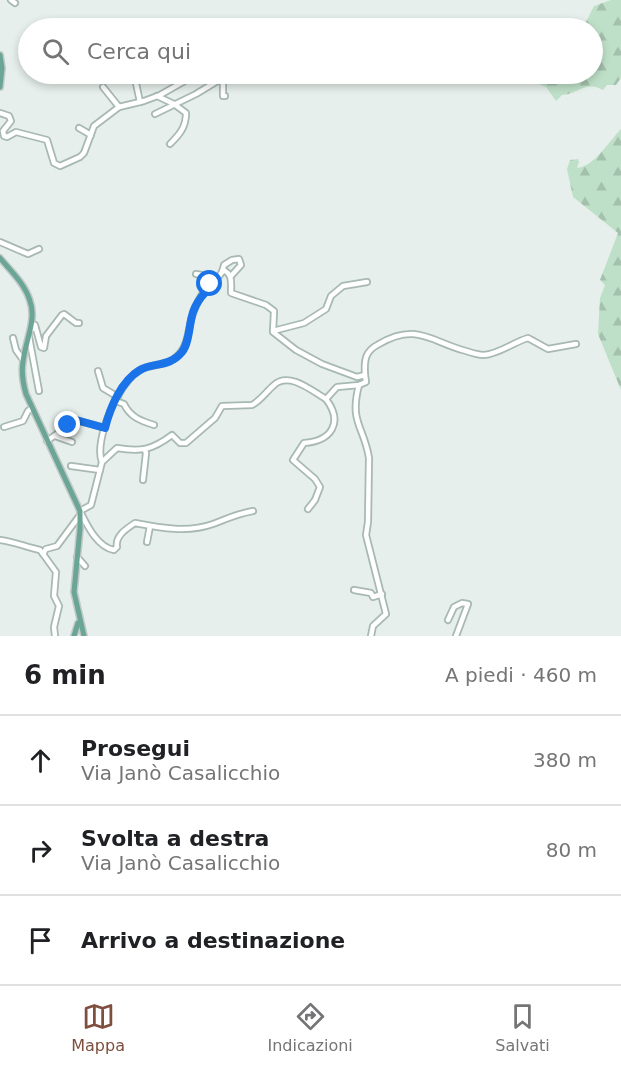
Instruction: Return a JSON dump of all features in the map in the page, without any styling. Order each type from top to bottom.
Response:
[{"type":"main road","points":[[0,56],[0,87]]},
{"type":"main road","points":[[0,258],[25,289],[31,302],[32,318],[23,360],[22,378],[32,408],[80,513],[74,592],[79,635]]},
{"type":"street","points":[[136,84],[140,102]]},
{"type":"street","points":[[0,113],[9,116],[11,121],[3,131],[4,136],[7,137],[16,132],[42,138],[50,145],[53,161],[57,165],[80,157],[84,153],[94,126],[119,107],[157,96],[179,84]]},
{"type":"street","points":[[155,114],[213,84]]},
{"type":"street","points":[[223,84],[223,96],[225,96]]},
{"type":"street","points":[[103,87],[119,107]]},
{"type":"street","points":[[157,96],[186,113],[186,124],[170,144]]},
{"type":"street","points":[[79,128],[90,135]]},
{"type":"street","points":[[0,242],[28,254],[39,249]]},
{"type":"street","points":[[43,554],[46,549],[57,546],[80,513],[92,503],[102,462],[99,454],[105,428],[122,387],[141,369],[164,365],[182,352],[190,329],[192,314],[202,294],[215,283],[222,273],[224,265],[239,259],[241,265],[231,276],[231,293],[266,305],[274,311],[273,331]]},
{"type":"street","points":[[222,273],[223,270],[231,276]]},
{"type":"street","points":[[196,274],[207,276],[209,279],[206,287],[215,283]]},
{"type":"street","points":[[273,331],[304,324],[326,309],[331,296],[343,286],[367,282]]},
{"type":"street","points":[[39,391],[29,336],[35,325],[41,347],[44,348],[46,336],[62,315],[79,323]]},
{"type":"street","points":[[273,331],[296,350],[322,364],[357,377],[365,375]]},
{"type":"street","points":[[326,399],[337,387],[359,386],[366,382],[366,356],[373,347],[394,335],[423,335],[446,346],[485,355],[528,338],[548,349],[576,344]]},
{"type":"street","points":[[13,338],[16,350],[23,360]]},
{"type":"street","points":[[98,371],[103,388],[124,404],[129,414],[154,425]]},
{"type":"street","points":[[102,462],[118,448],[145,450],[162,443],[172,435],[180,443],[186,443],[215,418],[222,406],[252,405],[279,382],[289,380],[326,399],[332,407],[334,419],[329,434],[321,441],[304,443],[293,460],[315,479],[320,488],[308,509]]},
{"type":"street","points":[[359,386],[355,411],[369,458],[369,522],[366,535],[386,614],[373,626],[371,636]]},
{"type":"street","points":[[4,427],[23,421],[32,408]]},
{"type":"street","points":[[47,441],[76,420],[105,428]]},
{"type":"street","points":[[55,436],[72,442]]},
{"type":"street","points":[[143,480],[145,450]]},
{"type":"street","points":[[71,466],[100,470]]},
{"type":"street","points":[[80,513],[100,543],[114,550],[117,548],[116,543],[123,531],[135,523],[166,529],[191,529],[213,524],[235,514],[253,511]]},
{"type":"street","points":[[147,542],[150,526]]},
{"type":"street","points":[[0,540],[13,541],[27,548],[40,550],[56,572],[54,596],[59,606],[55,636]]},
{"type":"street","points":[[77,556],[86,566]]},
{"type":"street","points":[[354,590],[371,593],[373,597],[381,594]]},
{"type":"street","points":[[448,620],[454,607],[462,603],[468,604],[456,636]]},
{"type":"green space","points":[[611,0],[621,0],[621,78],[616,85],[607,85],[603,90],[592,86],[587,87],[562,95],[556,101],[546,87],[538,84],[603,84],[603,18],[588,18],[594,6]]},
{"type":"green space","points":[[621,129],[621,390],[598,334],[600,298],[605,285],[600,280],[618,233],[573,197],[567,169],[570,160],[578,159],[577,168],[590,163]]},
{"type":"route","points":[[68,425],[76,420],[105,428],[122,387],[141,369],[164,365],[182,352],[190,329],[192,314],[202,294],[215,283],[210,284]]}]
